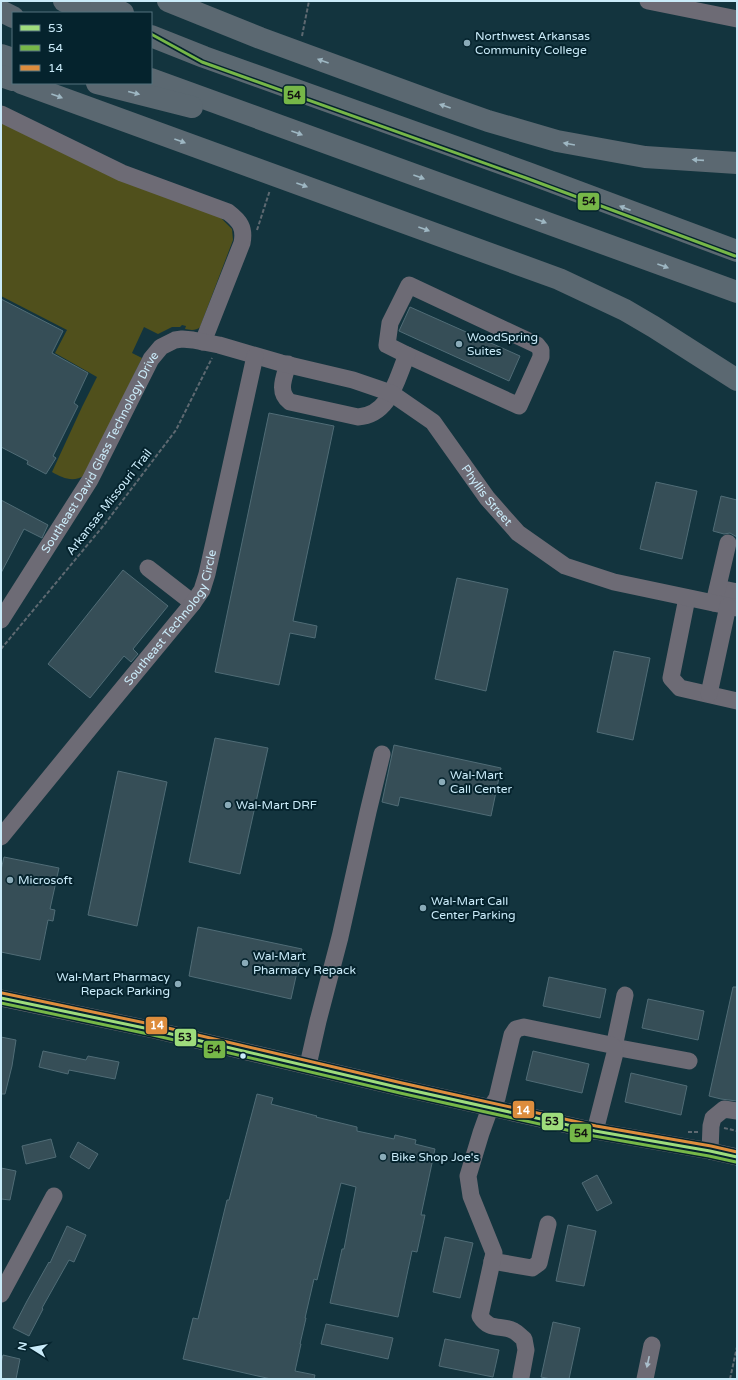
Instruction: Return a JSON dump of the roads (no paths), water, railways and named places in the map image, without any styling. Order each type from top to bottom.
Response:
[{"type":"highway","points":[[64,1],[92,12]]},
{"type":"highway","points":[[102,1],[121,12]]},
{"type":"highway","points":[[168,1],[260,38],[440,104],[488,121],[556,141],[645,157],[737,163]]},
{"type":"highway","points":[[1,11],[12,16]]},
{"type":"highway","points":[[152,29],[204,57]]},
{"type":"highway","points":[[152,36],[204,57],[535,175],[737,251]]},
{"type":"highway","points":[[1,55],[12,59]]},
{"type":"highway","points":[[1,76],[12,80]]},
{"type":"highway","points":[[152,79],[737,292]]},
{"type":"highway","points":[[24,84],[559,279],[625,310],[737,380]]},
{"type":"highway","points":[[101,84],[180,104],[260,119]]},
{"type":"street","points":[[648,1],[737,19]]},
{"type":"street","points":[[1,114],[104,165],[150,184],[224,211],[234,217],[242,229],[242,243],[209,348]]},
{"type":"street","points":[[409,285],[537,344],[541,350],[541,357],[519,406],[406,355],[387,345],[387,337],[390,324],[409,285]]},
{"type":"street","name":"Southeast David Glass Technology Drive","points":[[1,620],[90,480],[151,359],[157,351],[175,340],[182,339],[209,348],[255,356]]},
{"type":"street","points":[[288,364],[283,382],[283,391],[285,398],[290,402],[358,417],[365,416],[380,409],[391,393],[406,355]]},
{"type":"street","name":"Phyllis Street","points":[[255,356],[353,380],[391,393],[433,422],[487,498],[518,533],[565,566],[614,582],[687,598],[727,600]]},
{"type":"street","name":"Southeast Technology Circle","points":[[1,837],[193,603],[202,590],[207,574],[255,356]]},
{"type":"street","points":[[709,694],[727,600],[728,543]]},
{"type":"street","points":[[148,568],[193,603]]},
{"type":"street","points":[[687,598],[671,678],[680,688],[737,701]]},
{"type":"street","points":[[308,1065],[340,937],[382,754]]},
{"type":"street","points":[[596,1131],[615,1052],[614,1047],[625,995]]},
{"type":"street","points":[[1,998],[146,1028],[490,1108],[596,1131],[737,1157]]},
{"type":"street","points":[[521,1377],[526,1350],[524,1339],[513,1331],[493,1327],[484,1323],[480,1316],[494,1254],[470,1196],[468,1176],[490,1108],[497,1098],[512,1035],[516,1029],[524,1027],[611,1045],[614,1047],[689,1061]]},
{"type":"street","points":[[710,1151],[711,1126],[713,1118],[724,1109],[737,1112]]},
{"type":"street","points":[[1,1294],[54,1196]]},
{"type":"street","points":[[492,1261],[532,1268],[539,1263],[548,1224]]},
{"type":"street","points":[[645,1379],[652,1345]]},
{"type":"place","name":"Northwest Arkansas Community College","points":[[467,43]]},
{"type":"place","name":"WoodSpring Suites","points":[[459,344]]},
{"type":"place","name":"Wal-Mart Call Center","points":[[442,782]]},
{"type":"place","name":"Wal-Mart DRF","points":[[228,805]]},
{"type":"place","name":"Microsoft","points":[[10,880]]},
{"type":"place","name":"Wal-Mart Call Center Parking","points":[[423,908]]},
{"type":"place","name":"Wal-Mart Pharmacy Repack","points":[[245,963]]},
{"type":"place","name":"Wal-Mart Pharmacy Repack Parking","points":[[178,984]]},
{"type":"place","name":"Bike Shop Joe's","points":[[383,1157]]}]
